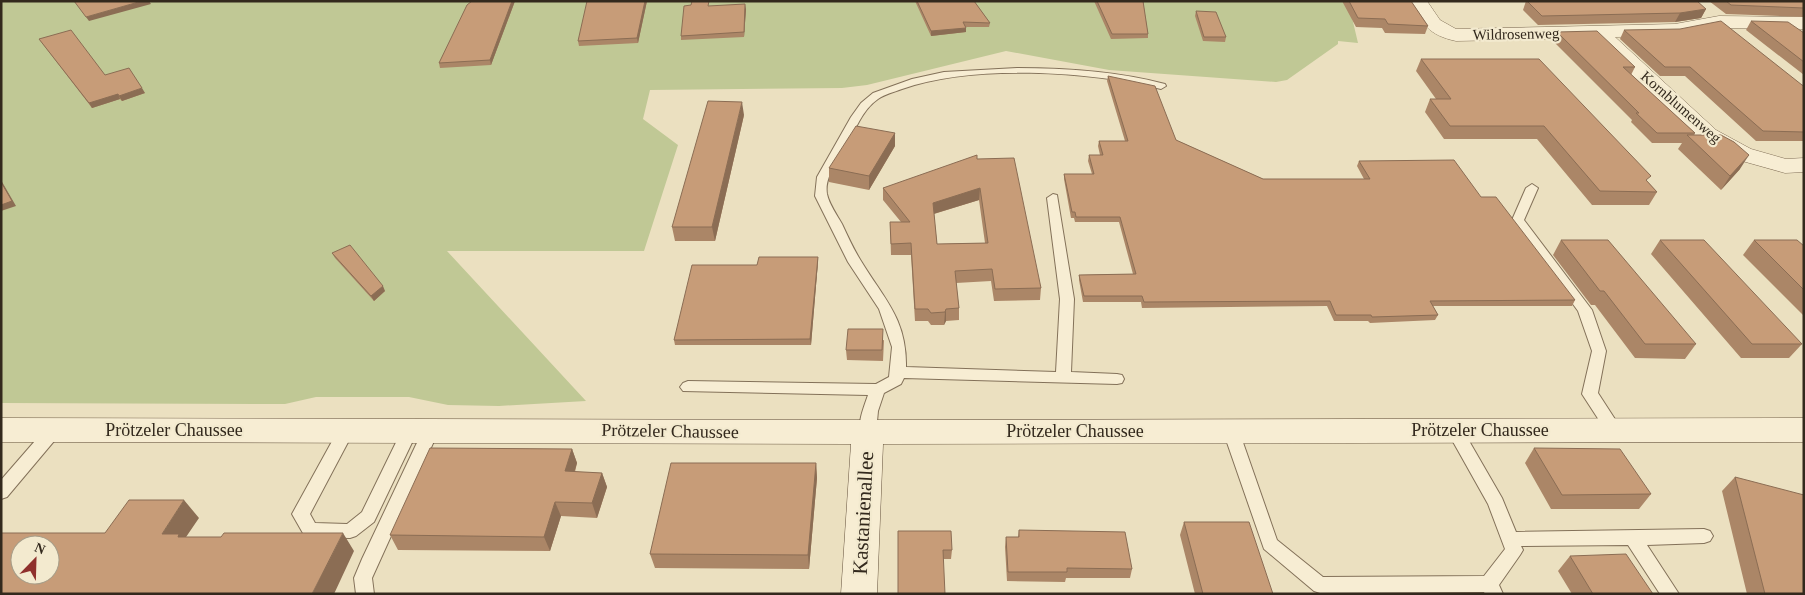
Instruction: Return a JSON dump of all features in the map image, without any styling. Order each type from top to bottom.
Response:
[{"type":"main road","name":"Wildrosenweg","points":[[1418,1],[1436,28],[1446,34],[1456,35],[1675,30],[1719,22],[1804,24]]},
{"type":"main road","points":[[1700,6],[1742,40]]},
{"type":"main road","name":"Kornblumenweg","points":[[1598,32],[1708,135],[1743,154],[1785,166],[1804,166]]},
{"type":"main road","name":"Prötzeler Chaussee","points":[[1,430],[54,430],[341,440],[421,430],[868,432],[1804,430]]},
{"type":"main road","name":"Kastanienallee","points":[[859,594],[868,432]]},
{"type":"lane","points":[[688,387],[878,390],[896,380],[899,347],[886,308],[855,262],[821,196],[820,187],[824,174],[840,149],[850,126],[871,99],[888,90],[927,78],[961,72],[1080,71],[1140,80],[1160,86]]},
{"type":"lane","points":[[1532,188],[1518,220],[1585,310],[1599,351],[1590,394],[1614,430]]},
{"type":"lane","points":[[1053,198],[1067,300],[1063,378]]},
{"type":"lane","points":[[898,372],[1117,379]]},
{"type":"lane","points":[[868,432],[870,411],[878,390]]},
{"type":"lane","points":[[1,492],[54,430]]},
{"type":"lane","points":[[341,440],[301,514],[310,530],[350,531],[368,516],[421,430]]},
{"type":"lane","points":[[366,594],[363,578],[421,430]]},
{"type":"lane","points":[[1231,431],[1270,544],[1320,585],[1492,589],[1514,550],[1496,503],[1456,430]]},
{"type":"lane","points":[[1510,539],[1704,536]]},
{"type":"lane","points":[[1633,538],[1670,594]]},
{"type":"green space","points":[[1,1],[1344,1],[1350,9],[1358,43],[1338,41],[1338,44],[1287,80],[1276,82],[1109,70],[1006,51],[867,85],[842,88],[650,90],[643,119],[678,145],[644,251],[447,251],[586,401],[499,406],[448,405],[409,397],[316,397],[285,404],[1,403]]},
{"type":"building","points":[[74,1],[142,1],[86,17]]},
{"type":"building","points":[[472,1],[512,1],[490,60],[439,63],[467,5]]},
{"type":"building","points":[[587,1],[645,1],[637,38],[578,41]]},
{"type":"building","points":[[692,1],[709,1],[708,6],[745,4],[744,32],[681,36],[684,6],[691,5]]},
{"type":"building","points":[[917,1],[974,1],[990,23],[963,22],[966,28],[931,31]]},
{"type":"building","points":[[1097,1],[1143,1],[1148,34],[1112,34]]},
{"type":"building","points":[[1349,1],[1411,1],[1428,26],[1388,24],[1385,19],[1358,18]]},
{"type":"building","points":[[1527,1],[1697,1],[1706,9],[1680,13],[1542,16]]},
{"type":"building","points":[[1726,1],[1804,1],[1804,8],[1731,5]]},
{"type":"building","points":[[1196,11],[1216,12],[1226,37],[1204,37]]},
{"type":"building","points":[[1721,21],[1804,86],[1804,132],[1763,131],[1690,67],[1665,67],[1624,30],[1680,29]]},
{"type":"building","points":[[1751,21],[1788,22],[1804,33],[1804,62]]},
{"type":"building","points":[[71,30],[105,75],[129,68],[142,88],[89,103],[39,39]]},
{"type":"building","points":[[1597,31],[1635,67],[1623,67],[1695,133],[1657,133],[1557,32]]},
{"type":"building","points":[[1421,59],[1539,59],[1651,176],[1646,180],[1657,192],[1600,191],[1544,126],[1450,126],[1430,99],[1451,99]]},
{"type":"building","points":[[1108,76],[1155,86],[1176,140],[1263,179],[1370,179],[1359,161],[1454,160],[1481,197],[1496,197],[1575,300],[1430,301],[1438,315],[1372,317],[1371,315],[1336,315],[1330,301],[1144,302],[1142,296],[1084,296],[1079,275],[1136,274],[1120,217],[1076,217],[1075,212],[1072,212],[1064,174],[1094,174],[1089,155],[1103,155],[1099,141],[1128,141]]},
{"type":"building","points":[[708,101],[742,102],[712,227],[672,227]]},
{"type":"building","points":[[856,126],[895,133],[869,176],[829,168]]},
{"type":"building","points":[[1687,135],[1721,135],[1734,142],[1749,155],[1730,176]]},
{"type":"building","points":[[977,155],[977,159],[1014,158],[1041,288],[995,289],[992,269],[955,271],[959,308],[931,313],[928,309],[915,309],[911,243],[891,244],[890,222],[910,222],[883,188]],"holes":[[[980,188],[988,243],[937,244],[933,203]]]},
{"type":"building","points":[[1,182],[12,201],[1,205]]},
{"type":"building","points":[[1561,240],[1608,240],[1696,344],[1645,344],[1604,291],[1600,291]]},
{"type":"building","points":[[1660,240],[1704,240],[1802,344],[1752,344]]},
{"type":"building","points":[[1754,240],[1797,240],[1804,246],[1804,290]]},
{"type":"building","points":[[350,245],[383,286],[371,296],[332,253]]},
{"type":"building","points":[[759,257],[818,257],[810,339],[674,340],[692,265],[757,265]]},
{"type":"building","points":[[848,329],[883,329],[882,350],[846,350]]},
{"type":"building","points":[[430,448],[572,449],[565,471],[602,473],[592,503],[555,502],[544,537],[390,535]]},
{"type":"building","points":[[1534,448],[1620,449],[1651,494],[1562,495]]},
{"type":"building","points":[[671,463],[816,463],[808,555],[650,554]]},
{"type":"building","points":[[1735,477],[1804,495],[1804,594],[1765,594]]},
{"type":"building","points":[[129,500],[184,500],[162,534],[179,534],[178,537],[221,537],[224,533],[343,533],[312,594],[1,594],[1,533],[105,533]]},
{"type":"building","points":[[1184,522],[1249,522],[1273,594],[1203,594]]},
{"type":"building","points":[[1019,530],[1125,532],[1132,569],[1067,568],[1067,572],[1008,572],[1006,537],[1019,537]]},
{"type":"building","points":[[898,531],[951,531],[952,550],[943,550],[945,594],[898,594]]},
{"type":"building","points":[[1626,554],[1653,594],[1593,594],[1570,556]]}]
